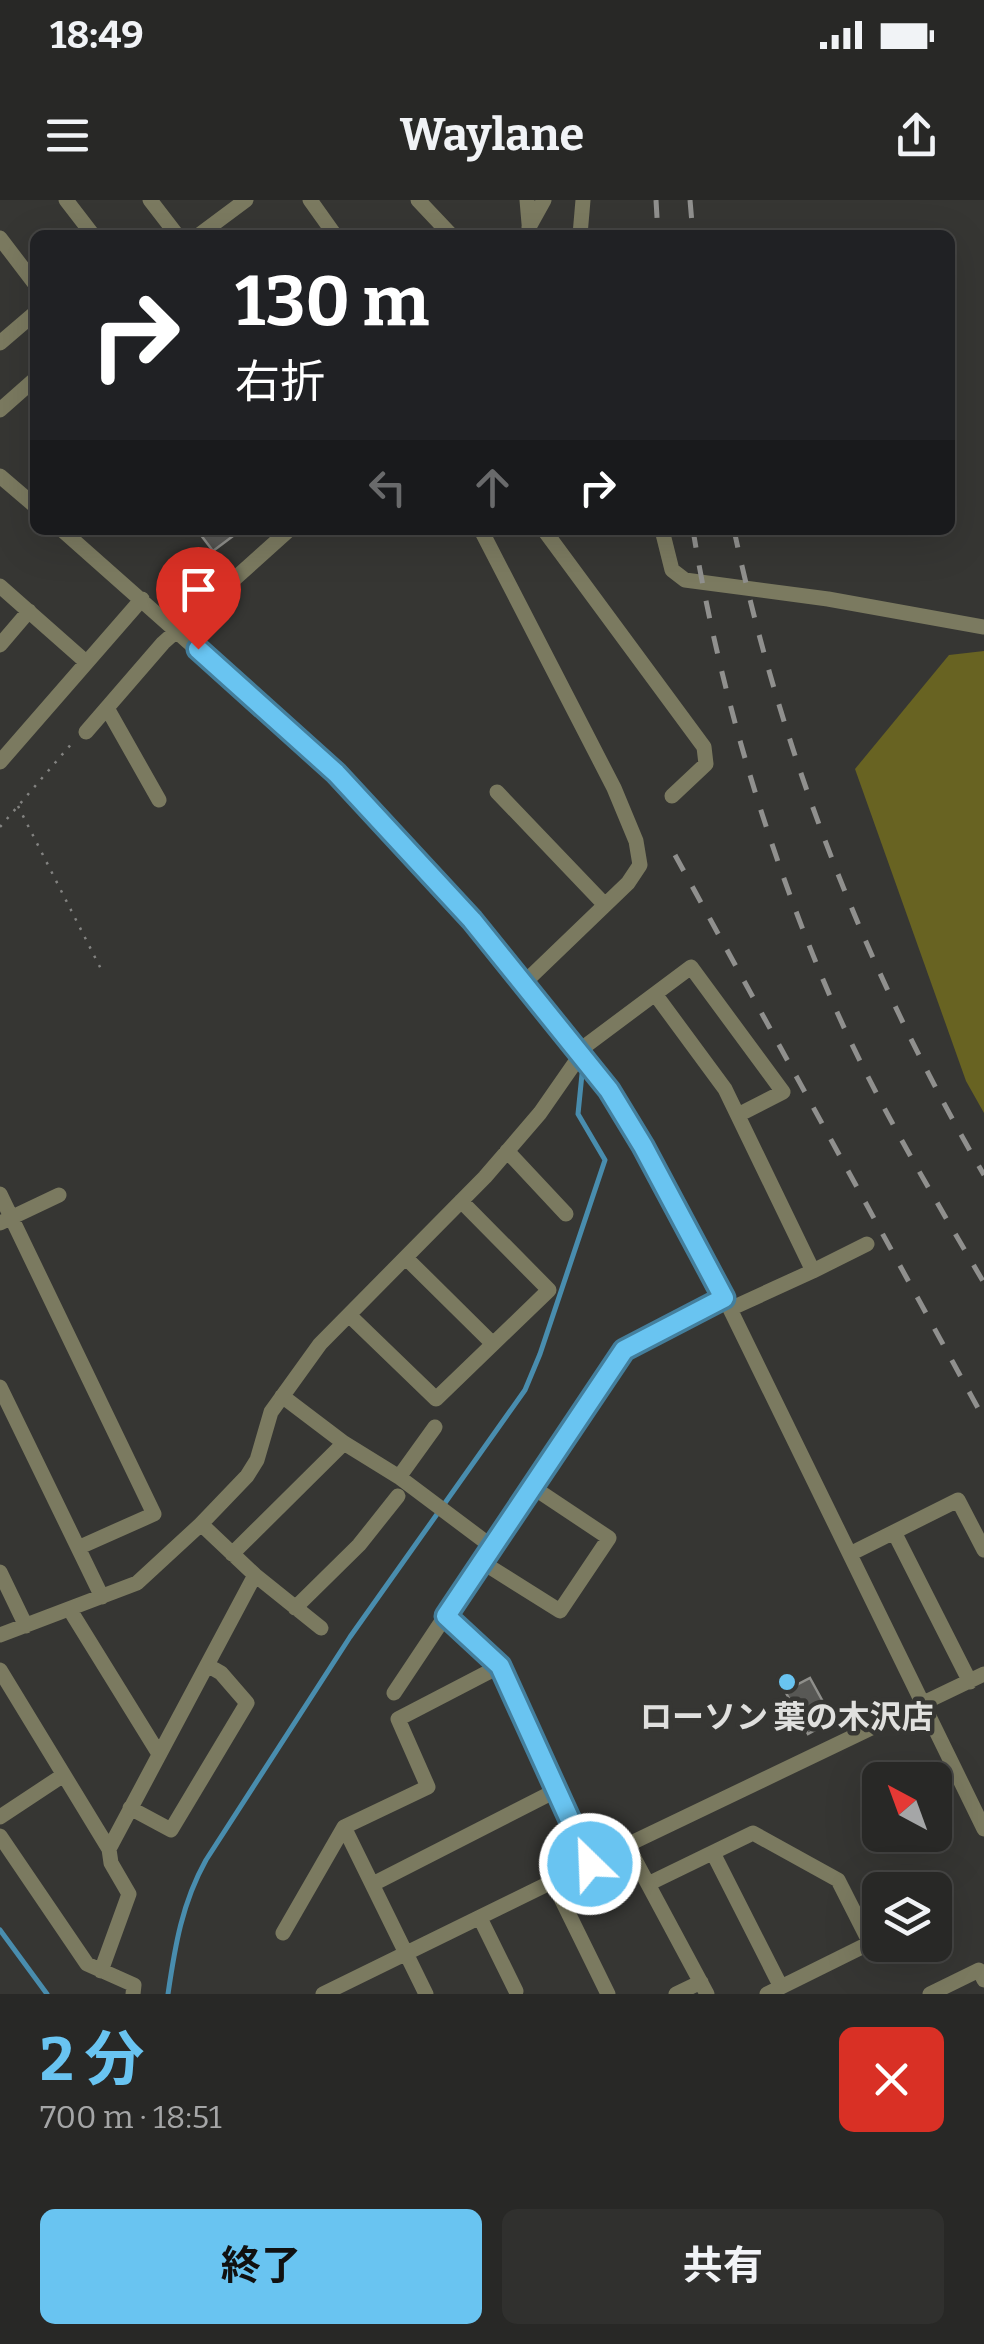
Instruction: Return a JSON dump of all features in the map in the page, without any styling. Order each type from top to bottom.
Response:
[{"type":"street","points":[[66,200],[90,230]]},
{"type":"street","points":[[150,200],[174,230]]},
{"type":"street","points":[[206,230],[246,200]]},
{"type":"street","points":[[310,200],[331,230]]},
{"type":"street","points":[[418,200],[446,230]]},
{"type":"street","points":[[432,214],[446,200]]},
{"type":"street","points":[[527,200],[530,230]]},
{"type":"street","points":[[530,230],[544,200]]},
{"type":"street","points":[[580,230],[583,200]]},
{"type":"street","points":[[0,238],[30,277]]},
{"type":"street","points":[[0,343],[30,317]]},
{"type":"street","points":[[0,410],[30,384]]},
{"type":"street","points":[[3,483],[30,502]]},
{"type":"street","points":[[68,535],[336,773],[448,892],[609,1090],[728,1304],[984,1828]]},
{"type":"street","points":[[86,732],[163,643],[283,535]]},
{"type":"street","points":[[483,535],[614,788],[636,841],[640,865],[628,883],[523,984]]},
{"type":"street","points":[[548,535],[704,747],[706,764],[672,796]]},
{"type":"street","points":[[663,535],[672,570],[686,580],[828,599],[984,628]]},
{"type":"street","points":[[0,586],[86,662]]},
{"type":"street","points":[[0,762],[142,599]]},
{"type":"street","points":[[0,644],[28,611]]},
{"type":"street","points":[[108,708],[159,800]]},
{"type":"street","points":[[497,792],[606,905]]},
{"type":"street","points":[[0,1635],[136,1582],[201,1524],[257,1460],[271,1412],[320,1344],[507,1151],[588,1044],[691,967],[783,1092],[740,1114]]},
{"type":"street","points":[[655,994],[726,1089],[814,1271]]},
{"type":"street","points":[[507,1151],[566,1214]]},
{"type":"street","points":[[0,1194],[6,1221],[154,1514],[80,1548]]},
{"type":"street","points":[[6,1221],[59,1195]]},
{"type":"street","points":[[349,1315],[436,1399],[549,1290],[462,1200]]},
{"type":"street","points":[[394,1693],[624,1350],[814,1271],[867,1244]]},
{"type":"street","points":[[406,1258],[493,1344]]},
{"type":"street","points":[[0,1386],[102,1596]]},
{"type":"street","points":[[282,1396],[492,1546]]},
{"type":"street","points":[[399,1476],[436,1426]]},
{"type":"street","points":[[232,1554],[344,1442]]},
{"type":"street","points":[[482,1562],[560,1611],[609,1538],[531,1486]]},
{"type":"street","points":[[295,1608],[360,1546],[398,1496]]},
{"type":"street","points":[[850,1554],[958,1500],[984,1550]]},
{"type":"street","points":[[201,1524],[254,1575],[320,1628]]},
{"type":"street","points":[[323,1994],[977,1678],[894,1532]]},
{"type":"street","points":[[0,1572],[26,1626]]},
{"type":"street","points":[[108,1848],[254,1575]]},
{"type":"street","points":[[70,1610],[159,1754]]},
{"type":"street","points":[[446,1616],[500,1666],[590,1864]]},
{"type":"street","points":[[130,1808],[171,1830],[248,1702],[207,1664]]},
{"type":"street","points":[[283,1933],[344,1827],[428,1787],[398,1719],[500,1666]]},
{"type":"street","points":[[0,1670],[108,1848],[111,1863],[129,1894],[101,1970]]},
{"type":"street","points":[[0,1817],[62,1776]]},
{"type":"street","points":[[373,1884],[556,1790]]},
{"type":"street","points":[[344,1827],[426,1994]]},
{"type":"street","points":[[648,1884],[753,1833],[838,1880],[862,1919]]},
{"type":"street","points":[[0,1836],[87,1964],[134,1985],[132,1994]]},
{"type":"street","points":[[628,1845],[704,1988],[676,1994]]},
{"type":"street","points":[[714,1852],[774,1990],[862,1946]]},
{"type":"street","points":[[553,1882],[608,1994]]},
{"type":"street","points":[[480,1918],[516,1991]]},
{"type":"street","points":[[930,1994],[979,1970],[984,1980]]},
{"type":"path","points":[[0,827],[86,732]]},
{"type":"path","points":[[18,806],[102,971]]},
{"type":"shaded area","points":[[984,651],[984,1113],[966,1081],[855,769],[949,655]]},
{"type":"building","points":[[201,535],[234,535],[213,551]]},
{"type":"building","points":[[810,1678],[833,1720],[808,1734],[785,1691]]},
{"type":"waterway","points":[[168,1994],[185,1909],[206,1860],[350,1637],[525,1390],[605,1160],[578,1114],[582,1074]]},
{"type":"waterway","points":[[0,1930],[47,1994]]},
{"type":"railway","points":[[656,200],[658,230]]},
{"type":"railway","points":[[690,200],[693,230]]},
{"type":"railway","points":[[694,535],[716,646],[746,763],[805,934],[881,1102],[984,1283]]},
{"type":"railway","points":[[735,535],[777,698],[834,863],[903,1022],[984,1175]]},
{"type":"railway","points":[[675,855],[984,1419]]},
{"type":"place","name":"ローソン 葉の木沢店","points":[[787,1682]]},
{"type":"route","points":[[198,649],[336,773],[472,920],[609,1090],[724,1298],[624,1350],[446,1616],[500,1666],[590,1864]]}]
